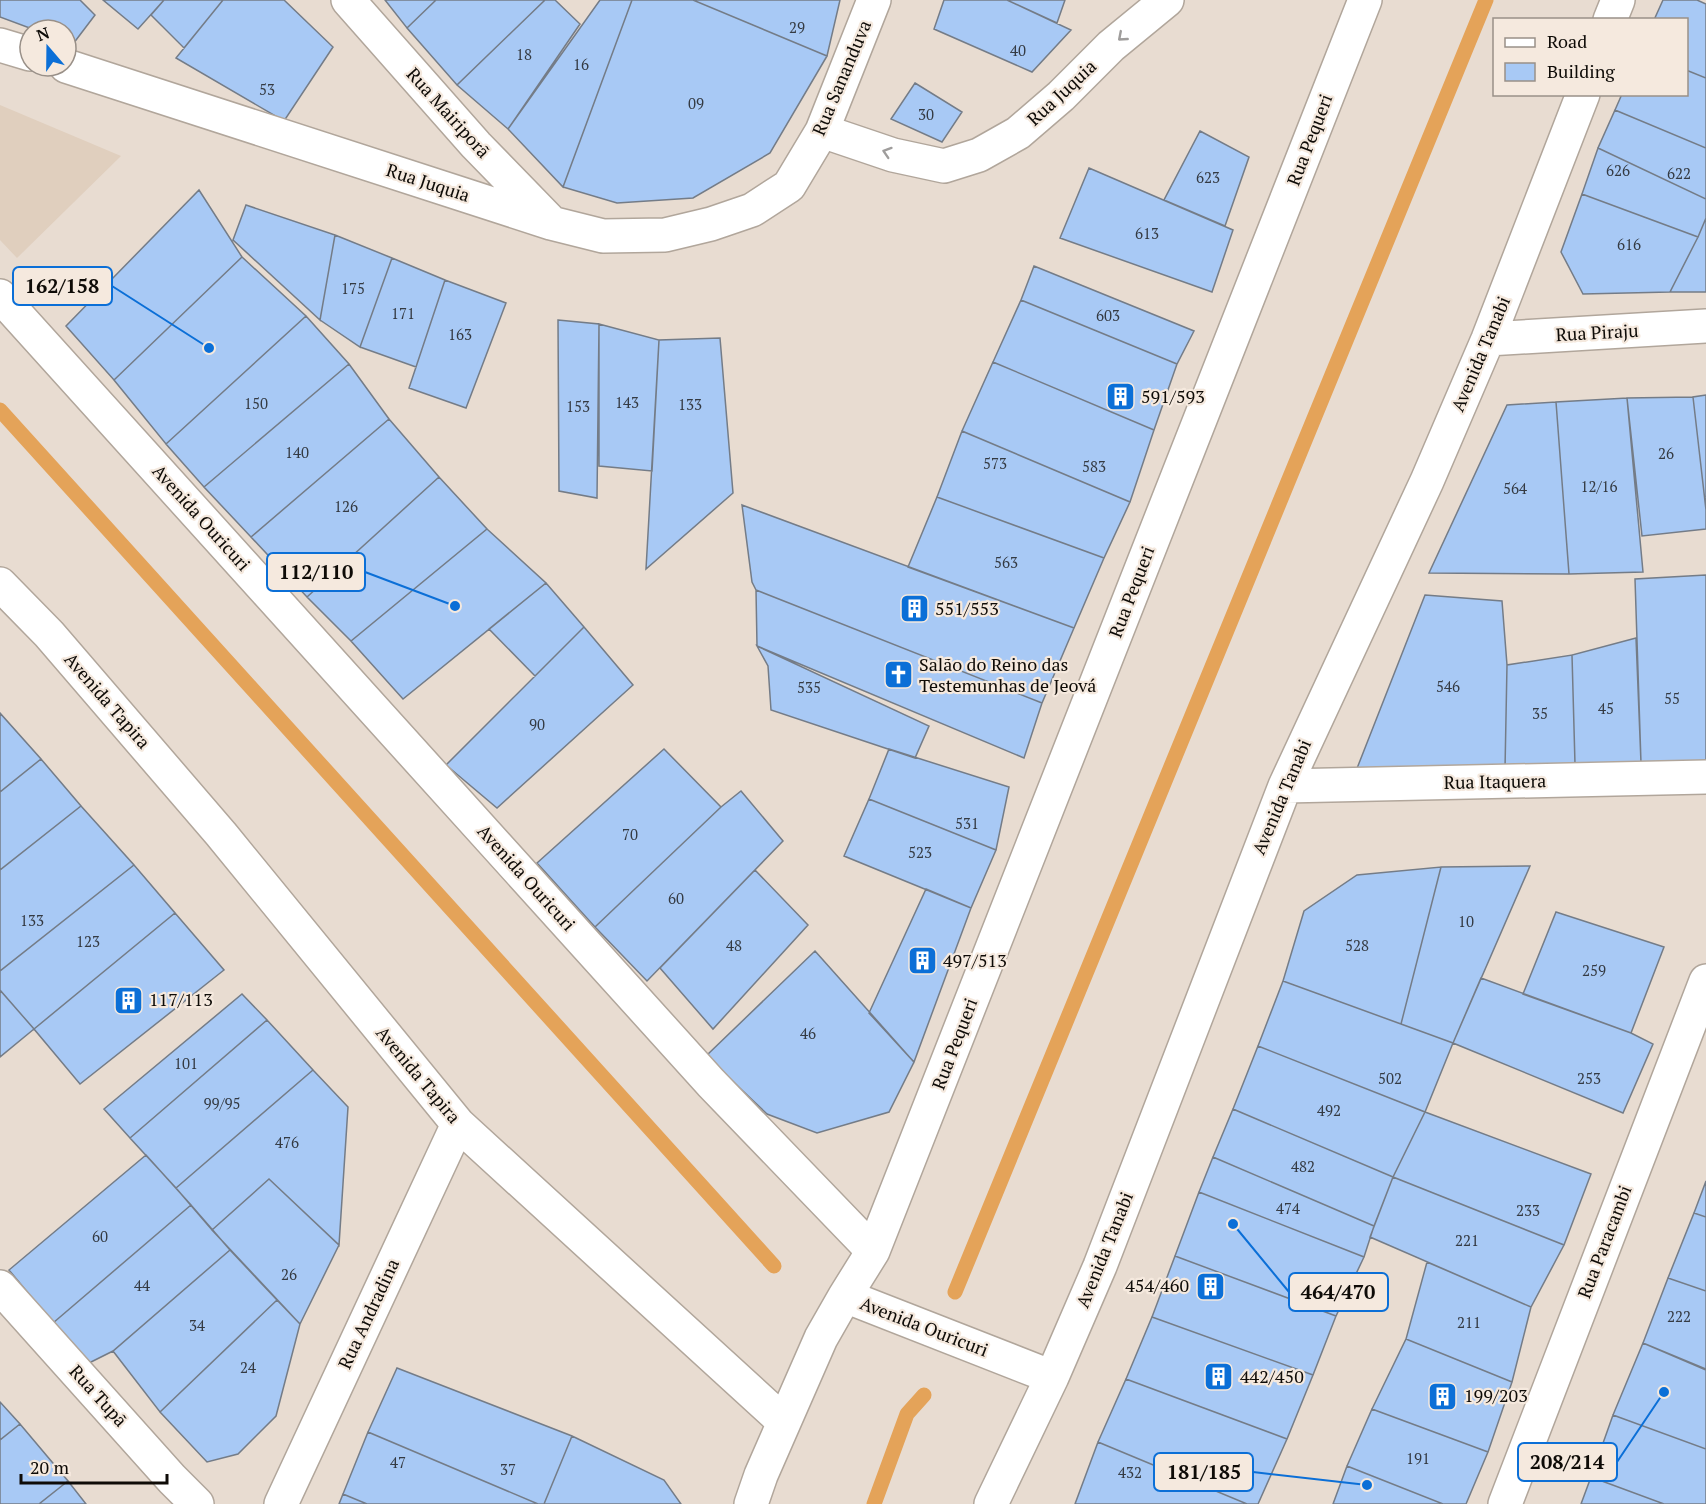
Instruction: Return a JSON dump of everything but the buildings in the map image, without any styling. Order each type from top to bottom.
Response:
[{"type":"street","name":"Rua Mairiporã","points":[[348,0],[476,145],[551,223]]},
{"type":"street","name":"Rua Sananduva","points":[[789,186],[822,131],[874,0]]},
{"type":"street","name":"Rua Juquia","points":[[822,131],[893,155],[944,166],[980,155],[1018,133],[1061,96],[1111,46],[1167,0]]},
{"type":"street","name":"Rua Pequeri","points":[[873,1251],[1365,0]]},
{"type":"street","points":[[1612,18],[1618,0]]},
{"type":"street","points":[[0,45],[18,50]]},
{"type":"street","name":"Rua Juquia","points":[[78,70],[551,223],[603,236],[665,235],[711,224],[752,210],[789,186]]},
{"type":"street","name":"Avenida Tanabi","points":[[991,1504],[1052,1377],[1101,1266],[1285,786],[1426,481],[1488,339],[1581,96]]},
{"type":"street","name":"Avenida Ouricuri","points":[[0,296],[703,1074],[873,1251],[845,1296],[1052,1377]]},
{"type":"street","name":"Rua Piraju","points":[[1488,339],[1706,326]]},
{"type":"street","name":"Avenida Tapira","points":[[0,584],[49,634],[221,834],[458,1124],[784,1422]]},
{"type":"street","name":"Rua Itaquera","points":[[1285,786],[1706,777]]},
{"type":"street","name":"Rua Paracambi","points":[[1504,1504],[1706,981]]},
{"type":"street","name":"Rua Andradina","points":[[280,1504],[458,1124]]},
{"type":"street","name":"Rua Tupã","points":[[0,1287],[197,1504]]},
{"type":"street","points":[[751,1504],[761,1475],[821,1338],[845,1296]]},
{"type":"shaded area","points":[[0,105],[121,156],[17,258],[0,240]]},
{"type":"waterway","points":[[955,1292],[1486,0]]},
{"type":"waterway","points":[[0,410],[774,1266]]},
{"type":"waterway","points":[[874,1504],[907,1414],[924,1395]]},
{"type":"place","name":"162/158","points":[[209,348]]},
{"type":"place","name":"591/593","points":[[1120,397]]},
{"type":"place","name":"112/110","points":[[455,606]]},
{"type":"place","name":"551/553","points":[[914,609]]},
{"type":"place","name":"Salão do Reino das Testemunhas de Jeová","points":[[898,675]]},
{"type":"place","name":"497/513","points":[[922,961]]},
{"type":"place","name":"117/113","points":[[128,1000]]},
{"type":"place","name":"464/470","points":[[1233,1224]]},
{"type":"place","name":"454/460","points":[[1210,1286]]},
{"type":"place","name":"442/450","points":[[1219,1377]]},
{"type":"place","name":"208/214","points":[[1664,1392]]},
{"type":"place","name":"199/203","points":[[1443,1396]]},
{"type":"place","name":"181/185","points":[[1367,1485]]}]
